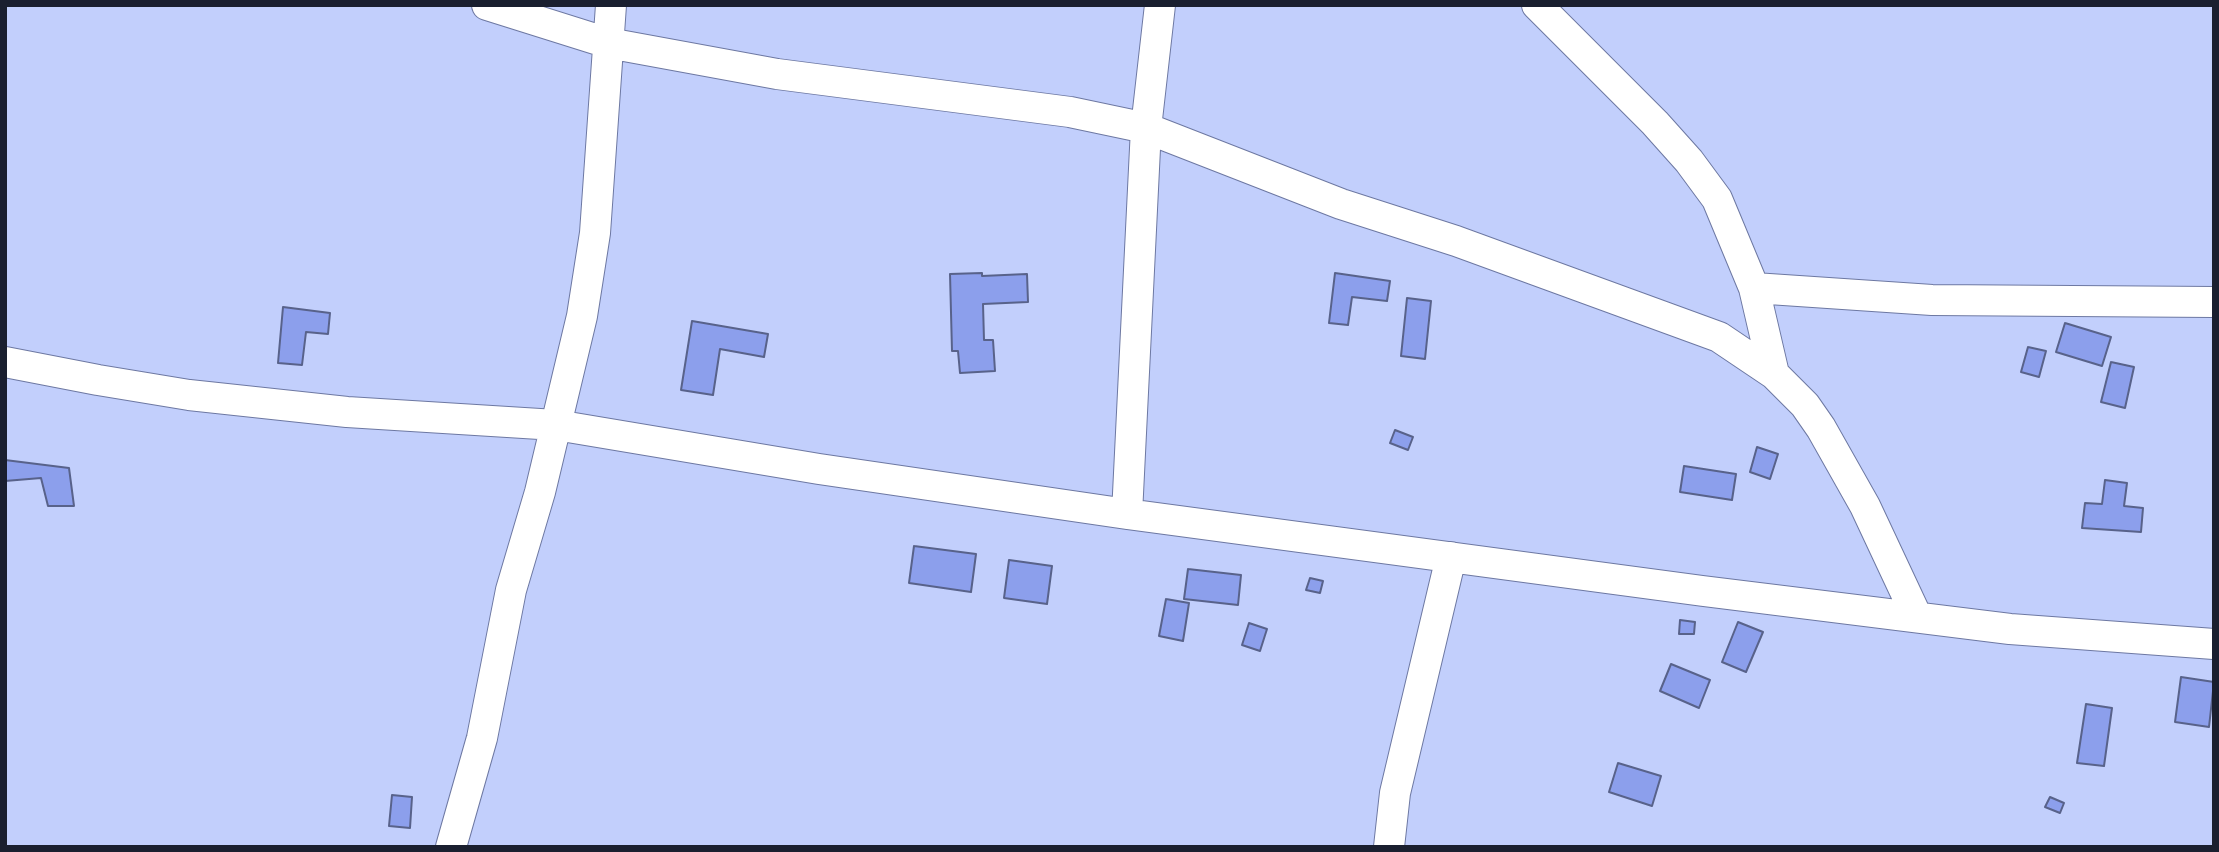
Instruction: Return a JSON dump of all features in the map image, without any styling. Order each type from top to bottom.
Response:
[{"type":"street","points":[[487,5],[608,43],[777,74],[1070,112],[1146,128],[1342,204],[1456,241],[1719,337],[1774,374],[1805,405],[1865,506],[1917,617]]},
{"type":"street","points":[[451,847],[482,738],[511,590],[540,492],[582,316],[595,233],[611,5]]},
{"type":"street","points":[[1127,514],[1146,128],[1160,5]]},
{"type":"street","points":[[1537,5],[1656,123],[1717,199],[1754,288],[1774,374]]},
{"type":"street","points":[[1754,288],[1932,300],[2214,302]]},
{"type":"street","points":[[5,362],[189,395],[347,412],[556,425],[819,469],[1127,514],[2010,629],[2214,644]]},
{"type":"street","points":[[1389,847],[1395,793],[1451,557]]},
{"type":"building","points":[[982,273],[982,276],[1027,274],[1028,302],[983,304],[984,340],[993,340],[995,371],[960,373],[958,351],[952,351],[950,274]]},
{"type":"building","points":[[1335,273],[1390,281],[1387,301],[1352,297],[1348,325],[1329,323]]},
{"type":"building","points":[[1407,298],[1431,301],[1425,359],[1401,356]]},
{"type":"building","points":[[283,307],[330,313],[328,334],[306,332],[302,365],[278,363]]},
{"type":"building","points":[[692,321],[768,334],[764,357],[720,349],[713,395],[681,390]]},
{"type":"building","points":[[2065,323],[2111,337],[2102,366],[2056,352]]},
{"type":"building","points":[[2028,347],[2046,351],[2039,377],[2021,372]]},
{"type":"building","points":[[2111,362],[2134,367],[2125,408],[2101,402]]},
{"type":"building","points":[[1395,430],[1413,437],[1408,450],[1390,443]]},
{"type":"building","points":[[1757,447],[1778,454],[1770,479],[1750,472]]},
{"type":"building","points":[[5,460],[69,468],[74,506],[48,506],[41,478],[5,481]]},
{"type":"building","points":[[1684,466],[1736,474],[1732,500],[1680,492]]},
{"type":"building","points":[[2105,480],[2127,483],[2124,506],[2143,508],[2141,532],[2082,528],[2085,503],[2102,504]]},
{"type":"building","points":[[914,546],[976,554],[971,592],[909,583]]},
{"type":"building","points":[[1009,560],[1052,566],[1047,604],[1004,598]]},
{"type":"building","points":[[1188,569],[1241,575],[1238,605],[1184,599]]},
{"type":"building","points":[[1310,578],[1323,581],[1320,593],[1306,590]]},
{"type":"building","points":[[1166,599],[1189,603],[1183,641],[1159,636]]},
{"type":"building","points":[[1680,620],[1695,622],[1694,634],[1679,634]]},
{"type":"building","points":[[1738,622],[1763,632],[1746,672],[1722,662]]},
{"type":"building","points":[[1249,623],[1267,629],[1260,651],[1242,645]]},
{"type":"building","points":[[1671,664],[1710,680],[1699,708],[1660,691]]},
{"type":"building","points":[[2181,677],[2214,682],[2209,727],[2175,722]]},
{"type":"building","points":[[2086,704],[2112,708],[2104,766],[2077,763]]},
{"type":"building","points":[[1618,763],[1661,776],[1652,806],[1609,792]]},
{"type":"building","points":[[392,795],[412,797],[410,828],[389,826]]},
{"type":"building","points":[[2050,797],[2064,803],[2060,813],[2045,807]]}]
